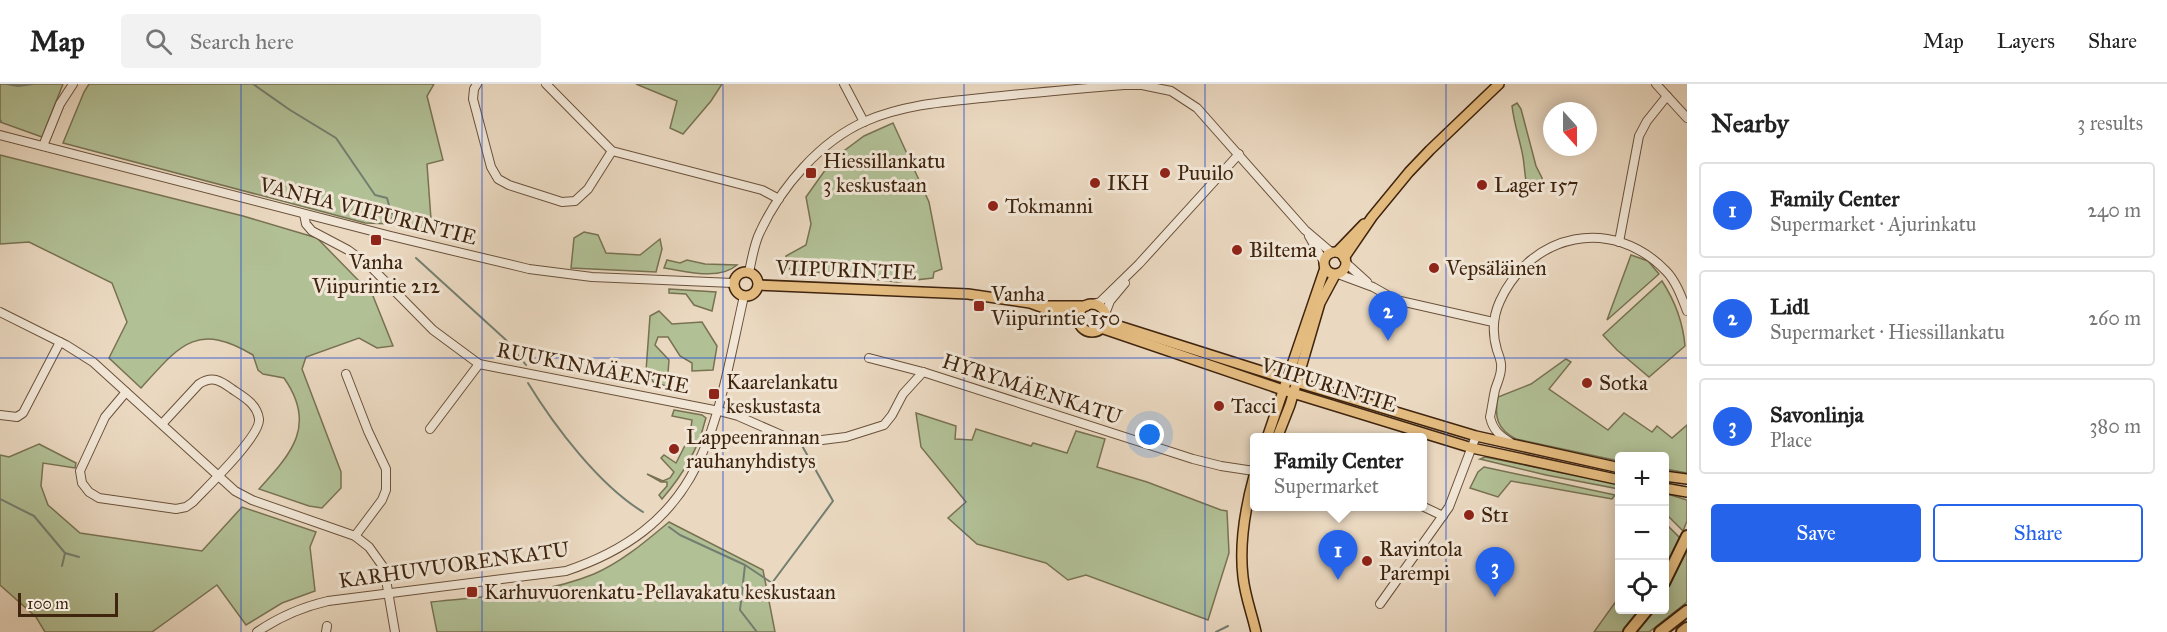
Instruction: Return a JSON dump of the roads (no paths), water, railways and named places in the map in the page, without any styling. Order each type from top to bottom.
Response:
[{"type":"highway","points":[[1669,574],[1687,536]]},
{"type":"highway","points":[[1660,632],[1687,611]]},
{"type":"highway","points":[[1629,632],[1643,614]]},
{"type":"highway","points":[[1682,632],[1687,628]]},
{"type":"main road","points":[[1324,265],[1331,274],[1342,272],[1340,256],[1372,217],[1430,150],[1499,84]]},
{"type":"main road","points":[[1279,433],[1293,393],[1292,381],[1326,256],[1340,256]]},
{"type":"main road","points":[[749,272],[756,276],[759,285],[752,295],[744,296],[737,292],[734,284],[740,273],[749,272]]},
{"type":"main road","points":[[1269,433],[1283,390],[1292,381],[1320,303],[1337,274]]},
{"type":"main road","name":"VIIPURINTIE","points":[[759,285],[968,294],[1040,306],[1078,320]]},
{"type":"main road","points":[[1090,305],[1099,306],[1105,315],[1101,328],[1089,331],[1082,327],[1078,320],[1081,309],[1090,305]]},
{"type":"main road","name":"VIIPURINTIE","points":[[1040,306],[1090,305]]},
{"type":"main road","name":"VIIPURINTIE","points":[[1105,315],[1116,325],[1476,436],[1615,467]]},
{"type":"main road","name":"VIIPURINTIE","points":[[1101,328],[1147,342],[1190,360],[1423,433]]},
{"type":"main road","name":"VIIPURINTIE","points":[[1427,434],[1472,448],[1615,479]]},
{"type":"main road","points":[[1669,477],[1687,479]]},
{"type":"main road","points":[[1669,489],[1687,492]]},
{"type":"main road","points":[[1250,494],[1242,546],[1243,578],[1256,632]]},
{"type":"main road","points":[[1244,526],[1250,509]]},
{"type":"street","points":[[43,146],[60,104],[73,84]]},
{"type":"street","points":[[477,84],[473,99],[491,167],[498,179],[509,185],[562,202],[575,201],[588,189],[612,151]]},
{"type":"street","points":[[546,84],[612,151],[762,190],[779,199]]},
{"type":"street","points":[[844,84],[864,122]]},
{"type":"street","points":[[1656,84],[1687,118]]},
{"type":"street","points":[[749,272],[759,234],[779,199],[818,153],[837,137],[864,122],[912,105],[1142,85],[1172,88],[1197,108],[1305,230],[1340,256],[1373,287]]},
{"type":"street","points":[[1619,242],[1639,136],[1647,121],[1667,96]]},
{"type":"street","name":"VANHA VIIPURINTIE","points":[[0,135],[304,214],[529,269],[592,277],[734,284]]},
{"type":"street","points":[[1090,305],[1100,302],[1139,264],[1239,154]]},
{"type":"street","name":"RUUKINMÄENTIE","points":[[304,214],[306,224],[312,231],[334,241],[363,261],[433,330],[479,364],[719,411],[738,416],[786,437],[812,440],[846,437],[884,425],[903,394],[923,372]]},
{"type":"street","points":[[1305,230],[1324,265]]},
{"type":"street","points":[[1513,445],[1498,434],[1490,417],[1501,368],[1494,340],[1493,322],[1499,303],[1512,279],[1524,265],[1544,250],[1569,240],[1585,238],[1619,242],[1644,253],[1667,271],[1687,311]]},
{"type":"street","points":[[1105,315],[1110,301],[1139,264]]},
{"type":"street","points":[[1337,274],[1373,287],[1396,300],[1411,305],[1493,322]]},
{"type":"street","name":"KARHUVUORENKATU","points":[[258,632],[274,621],[313,604],[566,571],[611,553],[651,525],[685,488],[706,449],[719,411],[744,296]]},
{"type":"street","points":[[0,312],[60,342],[93,362],[235,491],[252,500],[355,536],[369,547],[384,568],[395,632]]},
{"type":"street","points":[[0,415],[17,417],[23,413],[60,342]]},
{"type":"street","name":"HYRYMÄENKATU","points":[[869,358],[923,372],[1193,459],[1250,472]]},
{"type":"street","points":[[430,429],[479,364]]},
{"type":"street","points":[[346,374],[368,431],[386,469],[386,490],[382,500],[355,536]]},
{"type":"street","points":[[126,392],[105,417],[80,471],[82,483],[89,492],[99,498],[176,509],[186,507],[218,476],[257,431],[259,421],[255,407],[219,379],[207,379],[199,384],[162,424]]},
{"type":"street","points":[[1380,604],[1443,516],[1452,499],[1476,436]]},
{"type":"street","points":[[1427,508],[1443,516]]},
{"type":"waterway","points":[[7,84],[18,86],[33,84]]},
{"type":"waterway","points":[[253,84],[336,138],[375,195],[387,198],[395,219],[403,226],[424,234]]},
{"type":"waterway","points":[[416,258],[506,340],[526,365]]},
{"type":"waterway","points":[[528,383],[551,418],[594,471],[610,487],[643,512]]},
{"type":"waterway","points":[[745,565],[772,583],[833,501],[800,442]]},
{"type":"waterway","points":[[0,499],[34,516],[65,553],[79,557]]},
{"type":"waterway","points":[[669,527],[680,535],[745,565],[740,610],[757,632]]},
{"type":"waterway","points":[[62,566],[65,553]]},
{"type":"waterway","points":[[1216,632],[1228,626]]},
{"type":"place","name":"Hiessillankatu 3 keskustaan","points":[[811,173]]},
{"type":"place","name":"Puuilo","points":[[1165,173]]},
{"type":"place","name":"IKH","points":[[1095,183]]},
{"type":"place","name":"Lager 157","points":[[1482,185]]},
{"type":"place","name":"Tokmanni","points":[[993,206]]},
{"type":"place","name":"Vanha Viipurintie 212","points":[[376,240]]},
{"type":"place","name":"Biltema","points":[[1237,250]]},
{"type":"place","name":"Vepsäläinen","points":[[1434,268]]},
{"type":"place","name":"Vanha Viipurintie 150","points":[[979,306]]},
{"type":"place","name":"Lidl","points":[[1388,341]]},
{"type":"place","name":"Sotka","points":[[1587,383]]},
{"type":"place","name":"Kaarelankatu keskustasta","points":[[714,394]]},
{"type":"place","name":"Tacci","points":[[1219,406]]},
{"type":"place","name":"Lappeenrannan rauhanyhdistys","points":[[674,449]]},
{"type":"place","name":"St1","points":[[1469,515]]},
{"type":"place","name":"Ravintola Parempi","points":[[1367,561]]},
{"type":"place","name":"Family Center","points":[[1338,580]]},
{"type":"place","name":"Karhuvuorenkatu-Pellavakatu keskustaan","points":[[472,592]]},
{"type":"place","name":"Savonlinja","points":[[1495,597]]}]
